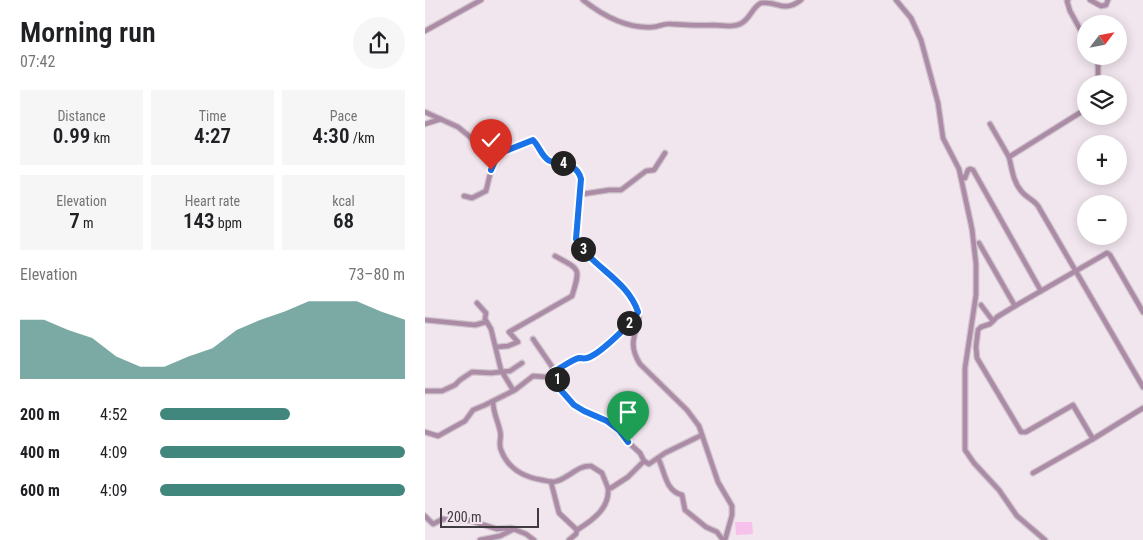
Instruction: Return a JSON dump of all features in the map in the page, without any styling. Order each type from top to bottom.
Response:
[{"type":"street","points":[[425,31],[481,0]]},
{"type":"street","points":[[583,0],[608,18],[639,26],[652,27],[663,24],[736,26],[746,20],[756,6],[761,4],[771,2],[788,7],[801,0]]},
{"type":"street","points":[[896,0],[911,18],[921,40],[938,103],[943,138],[958,164],[970,215],[975,254],[976,295],[965,368],[965,450],[974,463],[997,487],[1015,514],[1045,540]]},
{"type":"street","points":[[1068,0],[1070,11],[1077,24]]},
{"type":"street","points":[[1090,0],[1101,6],[1106,5],[1108,0]]},
{"type":"street","points":[[425,112],[462,130],[486,155],[498,154],[534,141],[548,160],[567,164],[577,170],[581,179],[576,239],[589,255],[615,278],[635,304],[639,320],[632,344],[637,360],[690,413],[699,426],[718,482],[732,506],[732,515],[724,540]]},
{"type":"street","points":[[1009,157],[1077,115]]},
{"type":"street","points":[[425,124],[441,120]]},
{"type":"street","points":[[989,124],[1009,157],[1011,170],[1018,186],[1038,206],[1143,387]]},
{"type":"street","points":[[580,192],[583,194],[621,190],[646,171],[654,170],[665,153]]},
{"type":"street","points":[[464,196],[472,198],[485,191],[498,154]]},
{"type":"street","points":[[962,177],[965,178],[968,170],[973,170],[1041,291]]},
{"type":"street","points":[[979,243],[1015,306]]},
{"type":"street","points":[[1093,439],[1073,405],[1026,432],[1021,432],[976,356],[978,330],[1015,306],[1109,253],[1143,312]]},
{"type":"street","points":[[496,347],[508,346],[518,342],[509,332],[572,296],[578,275],[576,268],[555,256]]},
{"type":"street","points":[[477,303],[486,313],[485,319],[491,329],[503,372],[513,390]]},
{"type":"street","points":[[981,304],[993,321]]},
{"type":"street","points":[[425,432],[438,436],[465,421],[473,410],[513,390],[533,376],[546,377],[577,359],[586,358],[615,337],[635,318],[638,312]]},
{"type":"street","points":[[425,320],[475,325],[486,322]]},
{"type":"street","points":[[972,322],[981,327]]},
{"type":"street","points":[[533,339],[555,371],[559,388],[574,405],[603,419],[619,430],[628,442],[643,455],[644,461]]},
{"type":"street","points":[[425,390],[435,392],[447,389],[473,372],[503,372],[513,370],[522,363]]},
{"type":"street","points":[[493,401],[494,414],[501,432],[500,448],[512,467],[522,475],[551,482],[566,477],[581,467],[591,466],[602,473],[609,488],[609,498],[603,508],[577,530],[576,534],[569,540]]},
{"type":"street","points":[[1033,473],[1143,408]]},
{"type":"street","points":[[644,461],[649,464],[665,453],[702,436]]},
{"type":"street","points":[[658,458],[663,468],[665,479],[675,494],[682,495],[685,510],[707,528],[717,532],[724,540]]},
{"type":"street","points":[[609,488],[625,479],[644,461]]},
{"type":"street","points":[[551,482],[559,513],[577,530]]},
{"type":"street","points":[[425,516],[433,524],[443,519],[468,520],[497,529],[514,529],[534,540]]},
{"type":"street","points":[[480,540],[507,533],[514,529]]},
{"type":"street","points":[[507,533],[509,540]]},
{"type":"shaded area","points":[[735,522],[752,522],[753,534],[736,535]]},
{"type":"route","points":[[491,170],[498,154],[533,140],[548,160],[567,164],[579,173],[581,179],[575,234],[577,242],[615,278],[631,297],[638,312],[635,318],[609,343],[589,357],[579,358],[555,371],[559,388],[574,405],[607,421],[619,430],[628,442]]}]
